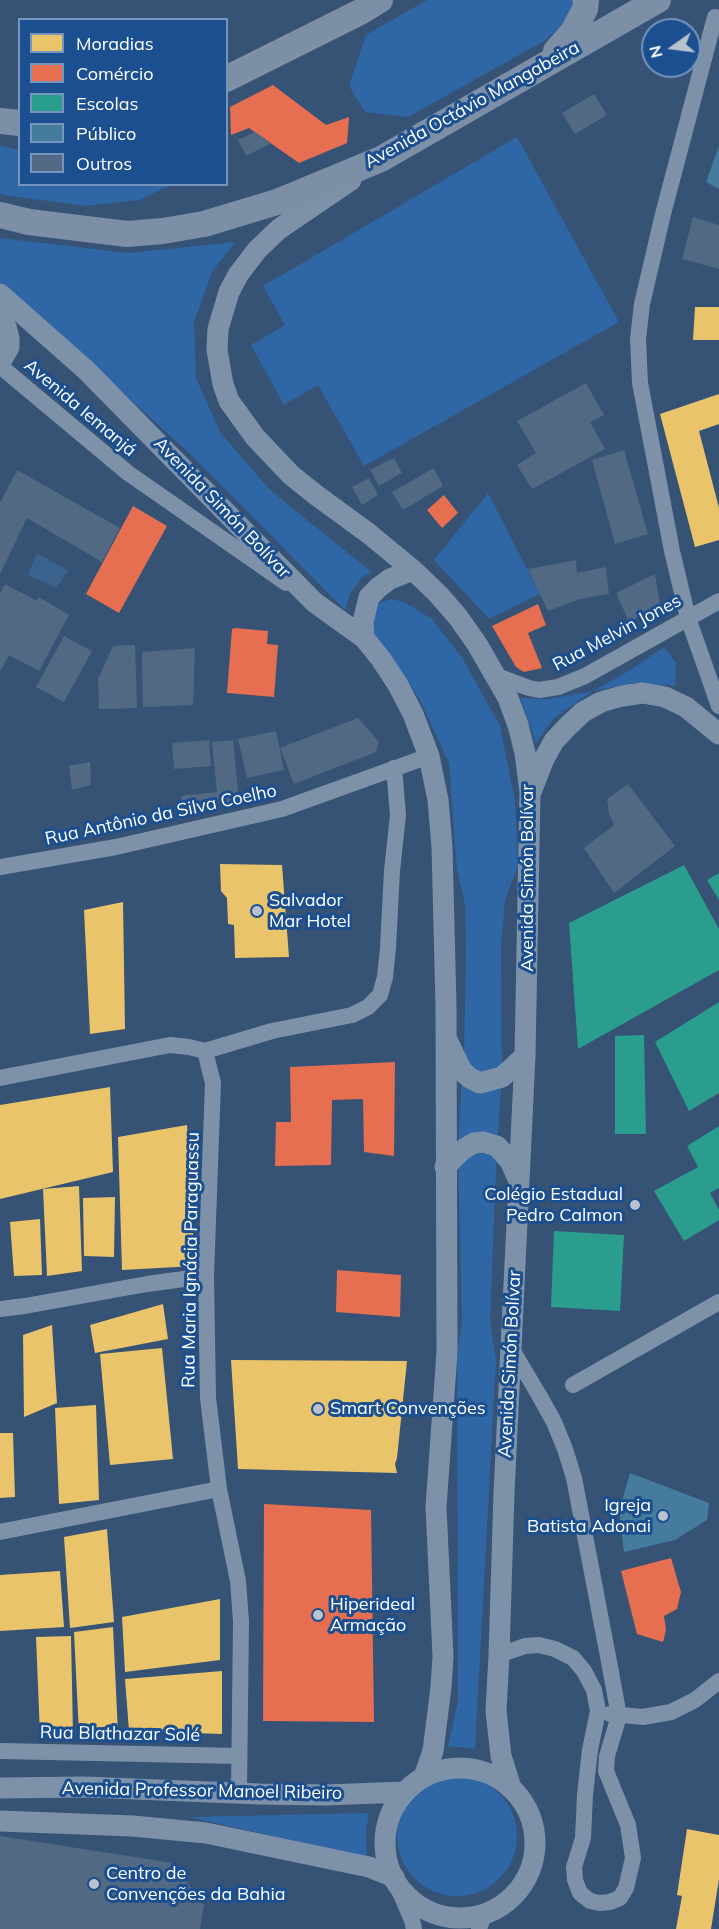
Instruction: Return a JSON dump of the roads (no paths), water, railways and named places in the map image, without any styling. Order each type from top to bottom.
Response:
[{"type":"main road","points":[[228,78],[380,0]]},
{"type":"main road","points":[[543,65],[573,32],[585,9],[586,0]]},
{"type":"main road","name":"Avenida Octávio Mangabeira","points":[[0,215],[28,222],[127,234],[204,224],[277,202],[381,159],[658,0]]},
{"type":"main road","points":[[0,121],[18,123]]},
{"type":"street","points":[[715,17],[663,214],[644,295],[638,339],[640,383],[648,433],[672,550],[688,618],[719,706]]},
{"type":"street","name":"Avenida Simón Bolívar","points":[[381,159],[303,211],[257,250],[238,275],[229,292],[218,329],[218,350],[223,384],[230,400],[255,437],[291,475],[413,570],[458,617],[477,644],[508,698],[525,753],[530,792],[525,1056],[496,1711],[501,1756],[511,1788]]},
{"type":"street","name":"Avenida Simón Bolívar","points":[[0,294],[86,370],[314,602],[364,638],[398,685],[413,714],[429,756],[438,800],[442,847],[446,1036],[447,1352],[436,1507],[443,1656],[434,1751],[424,1777]]},
{"type":"street","points":[[0,319],[6,327],[9,338],[9,347],[0,365]]},
{"type":"street","name":"Avenida Iemanjá","points":[[0,365],[128,473],[314,602]]},
{"type":"street","points":[[364,638],[363,622],[369,597],[390,579],[413,570]]},
{"type":"street","name":"Rua Melvin Jones","points":[[496,676],[539,690],[558,687],[585,676],[719,601]]},
{"type":"street","points":[[530,792],[554,741],[584,712],[602,702],[643,693],[665,697],[686,706],[719,734]]},
{"type":"street","name":"Rua Antônio da Silva Coelho","points":[[0,867],[116,847],[282,809],[429,756]]},
{"type":"street","points":[[0,1078],[170,1045],[205,1051],[272,1031],[352,1015],[368,1007],[380,996],[385,977],[398,815],[394,768]]},
{"type":"street","points":[[446,1036],[462,1071],[480,1083],[502,1077],[525,1056]]},
{"type":"street","name":"Rua Maria Ignácia Paraguassu","points":[[205,1051],[213,1083],[206,1276],[208,1398],[219,1489],[238,1581],[241,1621],[239,1792]]},
{"type":"street","points":[[445,1167],[462,1150],[474,1143],[483,1142],[497,1146],[510,1161],[520,1181]]},
{"type":"street","points":[[0,1309],[206,1276]]},
{"type":"street","points":[[573,1385],[719,1302]]},
{"type":"street","points":[[499,1656],[525,1646],[539,1645],[555,1649],[573,1658],[584,1671],[594,1690],[598,1711],[587,1773],[583,1838],[574,1867],[575,1880],[580,1893],[590,1900],[600,1903],[620,1898],[626,1888],[633,1858],[628,1825],[606,1771],[607,1756],[619,1716],[574,1478],[554,1422],[511,1348]]},
{"type":"street","points":[[0,1532],[219,1489]]},
{"type":"street","points":[[598,1711],[619,1716],[643,1717],[671,1712],[695,1700],[719,1681]]},
{"type":"street","name":"Rua Blathazar Solé","points":[[0,1751],[240,1756]]},
{"type":"street","points":[[396,1881],[414,1903],[435,1915],[481,1922],[507,1903],[524,1884],[534,1859],[535,1834],[527,1809],[511,1788],[492,1775],[470,1768],[446,1769],[424,1777],[404,1792],[392,1810],[386,1830],[385,1850],[396,1881],[412,1920],[414,1929]]},
{"type":"street","name":"Avenida Professor Manoel Ribeiro","points":[[0,1788],[84,1787],[315,1795],[404,1792]]},
{"type":"street","name":"Avenida Professor Manoel Ribeiro","points":[[0,1821],[134,1826],[206,1833],[369,1867],[396,1881]]},
{"type":"place","name":"Salvador Mar Hotel","points":[[257,911]]},
{"type":"place","name":"Colégio Estadual Pedro Calmon","points":[[635,1205]]},
{"type":"place","name":"Smart Convenções","points":[[318,1409]]},
{"type":"place","name":"Igreja Batista Adonai","points":[[663,1516]]},
{"type":"place","name":"Hiperideal Armação","points":[[318,1615]]},
{"type":"place","name":"Centro de Convenções da Bahia","points":[[94,1884]]}]
